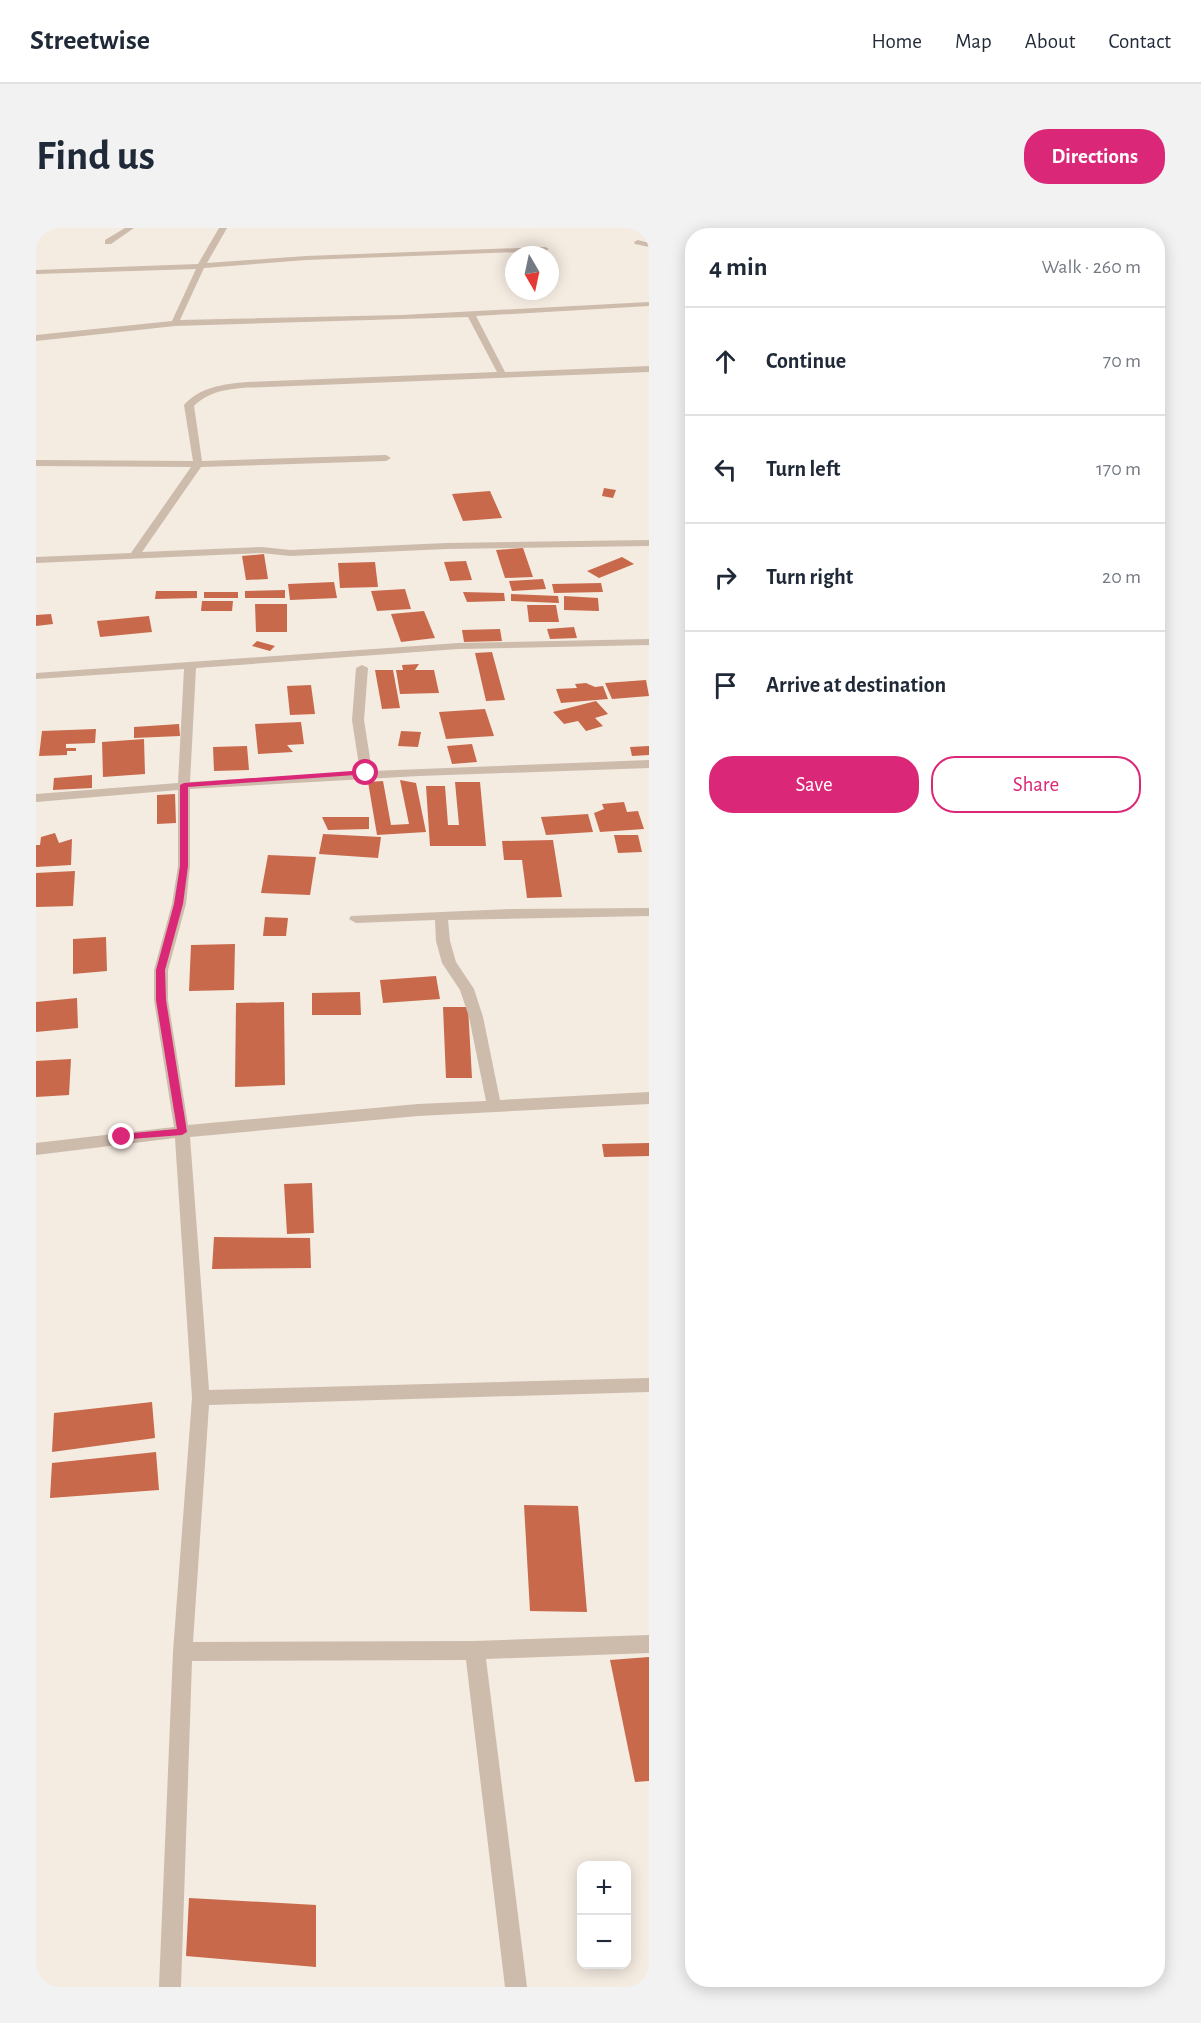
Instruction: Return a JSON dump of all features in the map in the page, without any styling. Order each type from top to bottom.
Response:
[{"type":"street","points":[[108,242],[130,228]]},
{"type":"street","points":[[174,323],[201,266],[224,228]]},
{"type":"street","points":[[638,242],[649,245]]},
{"type":"street","points":[[36,272],[201,266],[317,257],[505,250]]},
{"type":"street","points":[[36,338],[174,323],[471,315],[549,308],[649,304]]},
{"type":"street","points":[[471,315],[502,374]]},
{"type":"street","points":[[135,555],[198,464],[189,405],[195,397],[208,392],[267,384],[446,379],[502,374],[649,369]]},
{"type":"street","points":[[36,463],[198,464],[386,458]]},
{"type":"street","points":[[36,560],[262,550],[290,554],[447,546],[649,543]]},
{"type":"street","points":[[36,676],[458,646],[649,642]]},
{"type":"street","points":[[170,1987],[183,1652],[201,1398],[182,1132],[161,1000],[160,970],[179,904],[184,866],[184,785],[190,666]]},
{"type":"street","points":[[362,668],[357,720],[366,773]]},
{"type":"street","points":[[36,798],[366,773],[649,764]]},
{"type":"street","points":[[356,919],[649,912]]},
{"type":"street","points":[[441,916],[443,941],[449,963],[467,989],[476,1017],[494,1106]]},
{"type":"street","points":[[36,1149],[182,1132],[418,1110],[649,1098]]},
{"type":"street","points":[[201,1398],[649,1385]]},
{"type":"street","points":[[183,1652],[475,1650],[649,1644]]},
{"type":"street","points":[[475,1650],[516,1987]]},
{"type":"building","points":[[604,488],[616,490],[613,498],[602,496]]},
{"type":"building","points":[[490,491],[502,518],[463,521],[452,494]]},
{"type":"building","points":[[523,548],[533,577],[505,578],[496,550]]},
{"type":"building","points":[[264,554],[268,579],[246,580],[242,556]]},
{"type":"building","points":[[622,557],[634,564],[599,578],[587,571]]},
{"type":"building","points":[[466,561],[472,580],[450,581],[444,562]]},
{"type":"building","points":[[375,562],[378,587],[340,588],[338,563]]},
{"type":"building","points":[[543,579],[546,589],[512,591],[509,581]]},
{"type":"building","points":[[334,582],[337,598],[290,600],[288,584]]},
{"type":"building","points":[[601,583],[603,592],[554,593],[552,584]]},
{"type":"building","points":[[405,589],[411,609],[377,611],[371,591]]},
{"type":"building","points":[[285,590],[285,598],[245,598],[245,591]]},
{"type":"building","points":[[156,591],[197,591],[197,598],[155,599]]},
{"type":"building","points":[[204,592],[238,592],[238,598],[204,598]]},
{"type":"building","points":[[463,592],[504,593],[505,601],[467,602]]},
{"type":"building","points":[[511,594],[558,596],[559,603],[511,601]]},
{"type":"building","points":[[564,596],[598,598],[599,611],[564,610]]},
{"type":"building","points":[[202,601],[233,601],[232,611],[201,611]]},
{"type":"building","points":[[255,604],[287,604],[287,632],[256,632]]},
{"type":"building","points":[[527,605],[556,605],[559,622],[529,622]]},
{"type":"building","points":[[424,611],[435,638],[401,642],[391,614]]},
{"type":"building","points":[[51,614],[53,624],[36,626],[36,615]]},
{"type":"building","points":[[149,616],[152,632],[100,637],[97,621]]},
{"type":"building","points":[[574,627],[577,638],[550,639],[547,629]]},
{"type":"building","points":[[500,629],[502,641],[464,642],[462,630]]},
{"type":"building","points":[[257,641],[275,646],[270,651],[252,646]]},
{"type":"building","points":[[492,652],[505,700],[486,701],[475,653]]},
{"type":"building","points":[[419,664],[415,670],[434,670],[439,693],[400,694],[396,670],[403,670],[402,665]]},
{"type":"building","points":[[375,670],[393,670],[400,708],[382,709]]},
{"type":"building","points":[[646,680],[649,696],[612,699],[605,683]]},
{"type":"building","points":[[586,683],[595,687],[603,686],[608,699],[561,703],[556,689],[577,688],[575,684]]},
{"type":"building","points":[[311,685],[315,714],[290,715],[287,686]]},
{"type":"building","points":[[596,701],[608,714],[595,718],[603,726],[586,731],[578,721],[564,724],[553,712]]},
{"type":"building","points":[[485,709],[494,736],[446,739],[439,712]]},
{"type":"building","points":[[301,722],[304,744],[287,745],[293,752],[258,754],[255,724]]},
{"type":"building","points":[[179,724],[180,736],[134,738],[134,727]]},
{"type":"building","points":[[96,729],[95,743],[66,744],[66,748],[76,748],[76,751],[67,751],[67,755],[39,756],[42,731]]},
{"type":"building","points":[[401,731],[421,732],[418,747],[398,746]]},
{"type":"building","points":[[144,739],[145,774],[103,777],[102,742]]},
{"type":"building","points":[[472,744],[477,762],[452,764],[447,746]]},
{"type":"building","points":[[247,746],[249,770],[214,771],[213,747]]},
{"type":"building","points":[[649,746],[649,755],[632,756],[630,747]]},
{"type":"building","points":[[92,775],[92,788],[53,790],[54,778]]},
{"type":"building","points":[[400,780],[416,783],[426,832],[377,835],[368,782],[383,781],[391,825],[409,824]]},
{"type":"building","points":[[455,782],[480,782],[486,846],[430,846],[426,786],[445,786],[448,825],[459,825]]},
{"type":"building","points":[[175,794],[176,823],[157,824],[157,795]]},
{"type":"building","points":[[624,802],[627,812],[638,811],[644,829],[600,832],[594,813],[604,809],[602,804]]},
{"type":"building","points":[[588,814],[593,832],[546,835],[541,817]]},
{"type":"building","points":[[322,817],[369,817],[369,829],[328,830]]},
{"type":"building","points":[[55,833],[59,843],[72,839],[71,865],[36,867],[36,845],[40,845],[41,837]]},
{"type":"building","points":[[323,834],[381,837],[378,858],[319,854]]},
{"type":"building","points":[[614,835],[638,835],[642,852],[618,853]]},
{"type":"building","points":[[553,840],[562,897],[527,898],[522,860],[504,860],[502,841]]},
{"type":"building","points":[[268,855],[316,857],[310,895],[261,893]]},
{"type":"building","points":[[75,871],[73,906],[36,907],[36,873]]},
{"type":"building","points":[[265,917],[288,918],[286,936],[263,936]]},
{"type":"building","points":[[106,937],[107,971],[73,974],[73,939]]},
{"type":"building","points":[[235,944],[234,990],[189,991],[191,945]]},
{"type":"building","points":[[436,976],[440,999],[383,1003],[380,980]]},
{"type":"building","points":[[360,992],[361,1015],[312,1015],[312,993]]},
{"type":"building","points":[[77,998],[78,1028],[36,1032],[36,1002]]},
{"type":"building","points":[[284,1002],[285,1085],[235,1087],[236,1003]]},
{"type":"building","points":[[443,1007],[468,1007],[472,1078],[446,1078]]},
{"type":"building","points":[[71,1059],[69,1095],[36,1097],[36,1061]]},
{"type":"building","points":[[649,1143],[649,1156],[604,1157],[602,1144]]},
{"type":"building","points":[[312,1183],[314,1233],[287,1234],[284,1184]]},
{"type":"building","points":[[214,1237],[310,1238],[311,1268],[212,1269]]},
{"type":"building","points":[[152,1402],[155,1438],[52,1452],[54,1413]]},
{"type":"building","points":[[156,1452],[159,1490],[50,1498],[52,1463]]},
{"type":"building","points":[[524,1505],[578,1506],[587,1612],[530,1611]]},
{"type":"building","points":[[649,1657],[649,1781],[635,1782],[610,1660]]},
{"type":"building","points":[[189,1898],[316,1905],[316,1967],[186,1956]]},
{"type":"route","points":[[122,1137],[182,1132],[161,1000],[160,970],[179,904],[184,866],[184,785],[366,773]]}]
